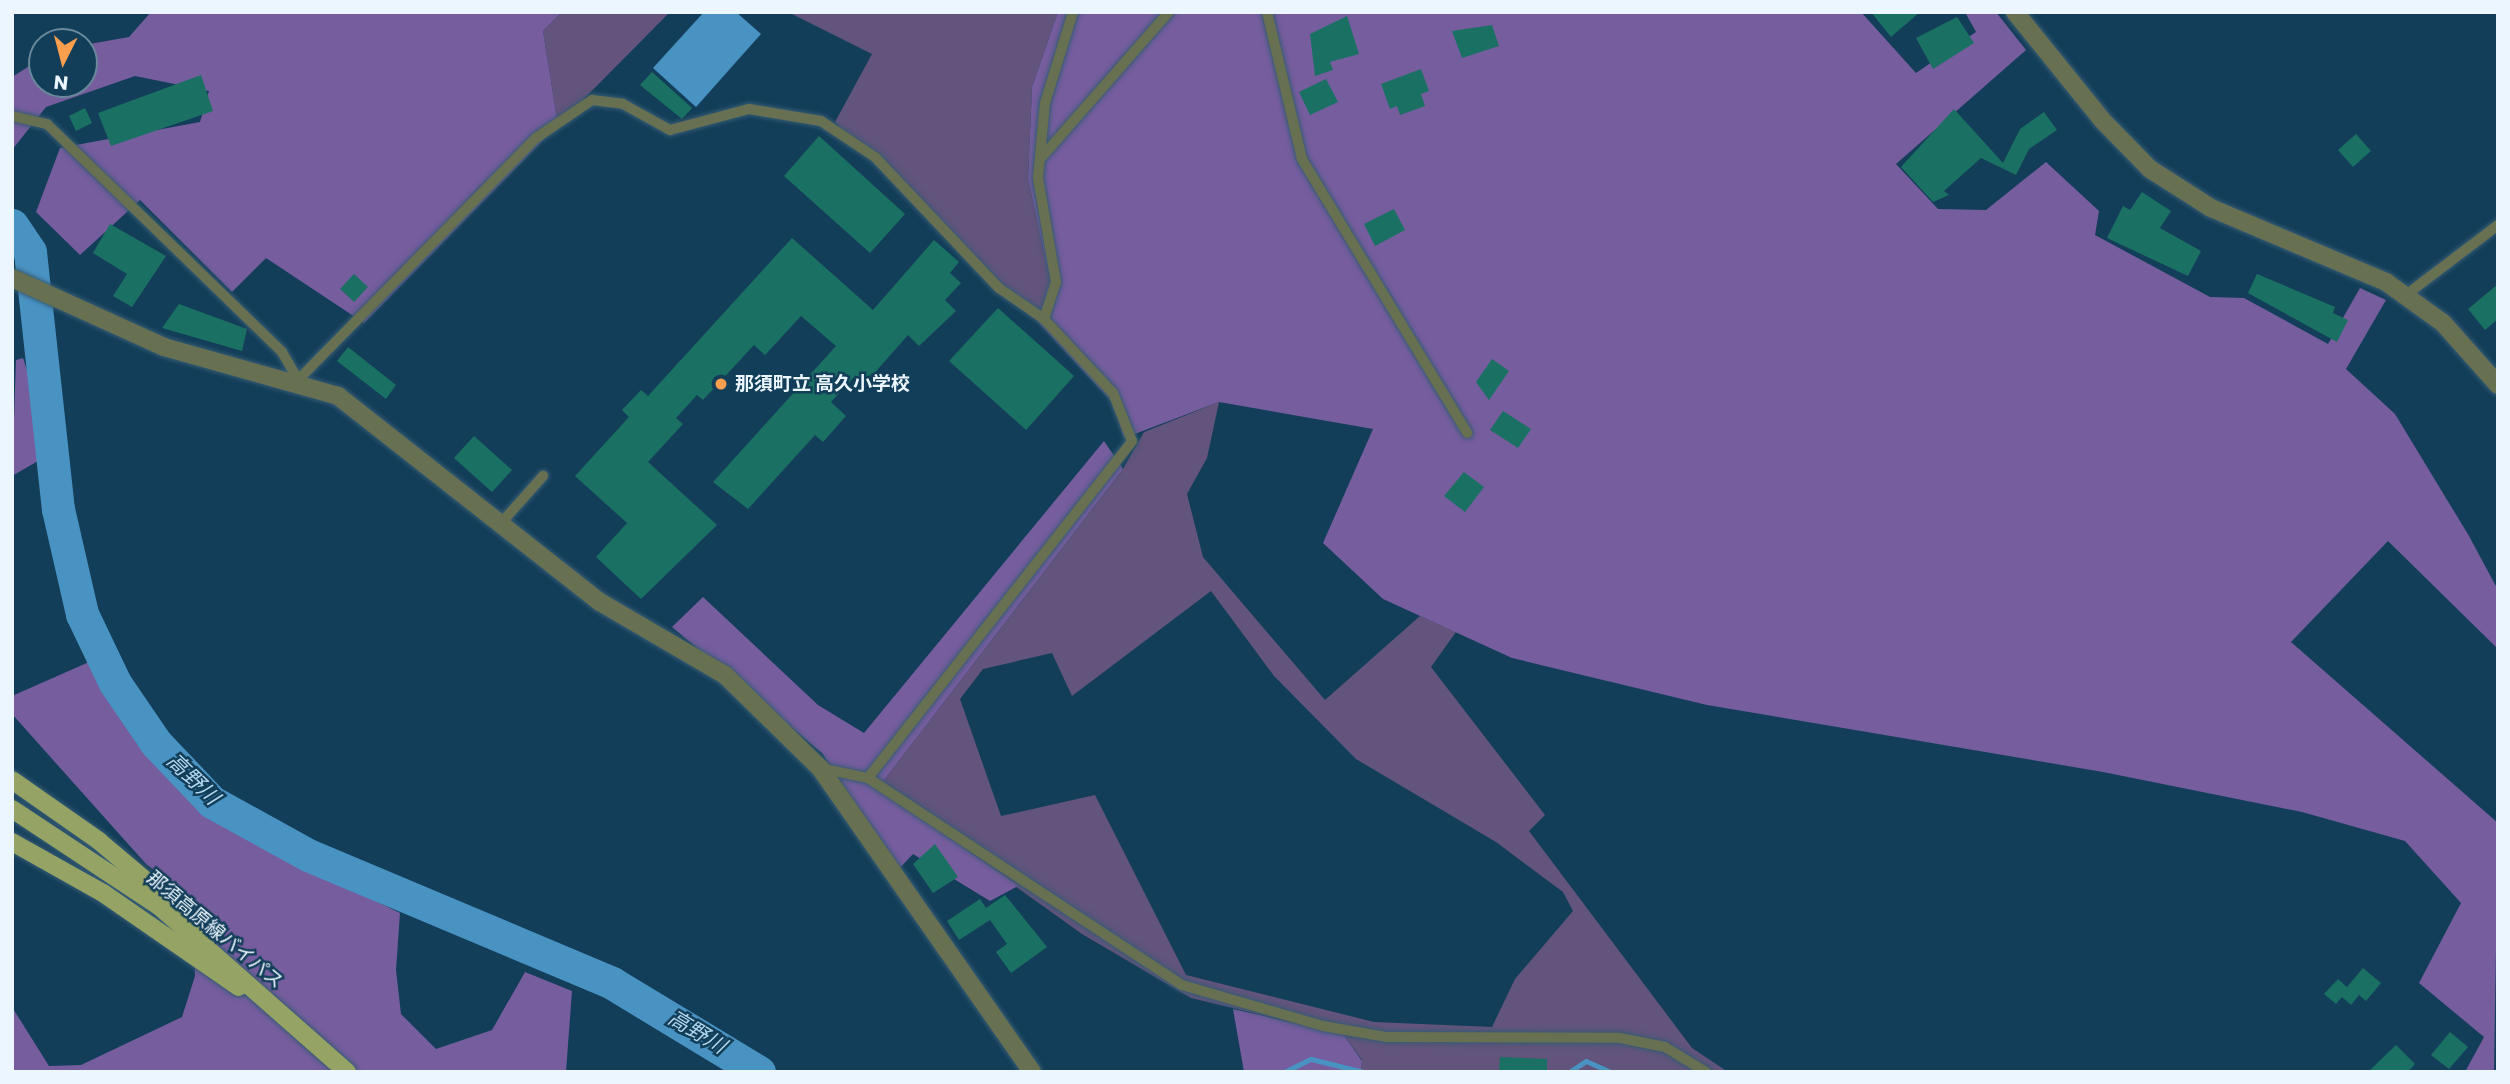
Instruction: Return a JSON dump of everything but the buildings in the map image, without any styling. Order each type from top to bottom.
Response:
[{"type":"main road","points":[[12,780],[169,896],[294,1025]]},
{"type":"main road","name":"那須高原線バイパス","points":[[12,809],[160,907],[348,1072]]},
{"type":"main road","points":[[12,842],[103,893],[294,1025]]},
{"type":"street","points":[[2015,12],[2102,120],[2150,169],[2211,208],[2347,263],[2406,295],[2443,323],[2498,385]]},
{"type":"street","points":[[12,278],[164,347],[298,380],[370,415],[600,602],[725,675],[820,768],[1032,1072]]},
{"type":"lane","points":[[1044,319],[1056,282],[1038,178],[1045,103],[1073,12]]},
{"type":"lane","points":[[1041,158],[1169,12]]},
{"type":"lane","points":[[1267,12],[1302,159],[1467,433]]},
{"type":"lane","points":[[12,117],[47,124],[282,352],[298,380],[536,138],[592,100],[622,104],[670,130],[749,109],[821,121],[876,157],[999,288],[1044,319],[1121,406],[1132,441],[1129,452],[868,778]]},
{"type":"lane","points":[[2406,295],[2498,225]]},
{"type":"lane","points":[[502,523],[543,476]]},
{"type":"lane","points":[[820,768],[868,778],[1182,985],[1323,1026],[1387,1037],[1620,1038],[1665,1047],[1706,1072]]},
{"type":"shaded area","points":[[151,12],[562,12],[543,31],[558,125],[364,323],[266,258],[232,292],[140,200],[80,255],[36,212],[60,148],[200,122],[209,91],[135,76],[98,89],[98,43],[129,37]]},
{"type":"shaded area","points":[[562,12],[670,12],[558,125],[543,31]]},
{"type":"shaded area","points":[[788,12],[1058,12],[1032,87],[1028,179],[1050,281],[1037,321],[997,292],[835,122],[872,54]]},
{"type":"shaded area","points":[[1058,12],[1861,12],[1916,73],[1976,32],[1965,12],[1996,12],[2026,50],[1896,164],[1938,209],[1986,210],[2046,162],[2099,211],[2095,235],[2210,297],[2244,298],[2328,344],[2360,288],[2386,300],[2346,369],[2395,414],[2469,536],[2498,590],[2498,649],[2388,541],[2291,642],[2498,823],[2494,1072],[2465,1072],[2484,1037],[2419,983],[2461,903],[2405,841],[2302,812],[2103,772],[1707,705],[1512,658],[1383,599],[1323,543],[1373,429],[1219,402],[1124,438],[1112,402],[1037,321],[1050,281],[1028,179],[1032,87]]},
{"type":"shaded area","points":[[28,67],[28,98],[72,98],[46,107],[12,150],[12,77]]},
{"type":"shaded area","points":[[23,358],[37,400],[38,461],[12,476],[16,360]]},
{"type":"shaded area","points":[[1219,402],[1207,458],[1187,494],[1203,557],[1325,700],[1420,616],[1456,632],[1431,667],[1545,815],[1529,831],[1692,1048],[1728,1072],[1361,1072],[1362,1060],[1343,1034],[1191,998],[1082,934],[878,788],[1123,469],[1144,432]],"holes":[[[1211,591],[1274,676],[1356,759],[1496,842],[1563,892],[1573,911],[1515,979],[1492,1027],[1374,1022],[1186,975],[1095,795],[1001,816],[960,699],[983,669],[1052,653],[1072,696]]]},
{"type":"shaded area","points":[[1104,441],[1123,469],[878,788],[1018,886],[990,901],[913,854],[898,870],[822,753],[672,627],[703,597],[818,705],[864,733]]},
{"type":"shaded area","points":[[89,662],[137,744],[185,794],[234,832],[400,913],[396,970],[401,1014],[436,1049],[492,1030],[525,972],[572,991],[566,1072],[12,1072],[12,1007],[49,1066],[81,1065],[182,1017],[195,976],[193,901],[146,864],[12,714],[12,696]]},
{"type":"shaded area","points":[[1233,1009],[1343,1034],[1362,1061],[1361,1072],[1244,1072]]},
{"type":"water","points":[[704,12],[736,12],[761,34],[696,107],[653,68]]},
{"type":"waterway","name":"高野川","points":[[12,225],[30,252],[58,509],[82,614],[115,683],[156,743],[212,802],[308,855],[612,983],[759,1072]]},
{"type":"waterway","points":[[1284,1072],[1311,1059],[1364,1072]]},
{"type":"waterway","points":[[1569,1072],[1586,1061],[1611,1072]]},
{"type":"place","name":"那須町立 高久小学校","points":[[721,384]]}]
